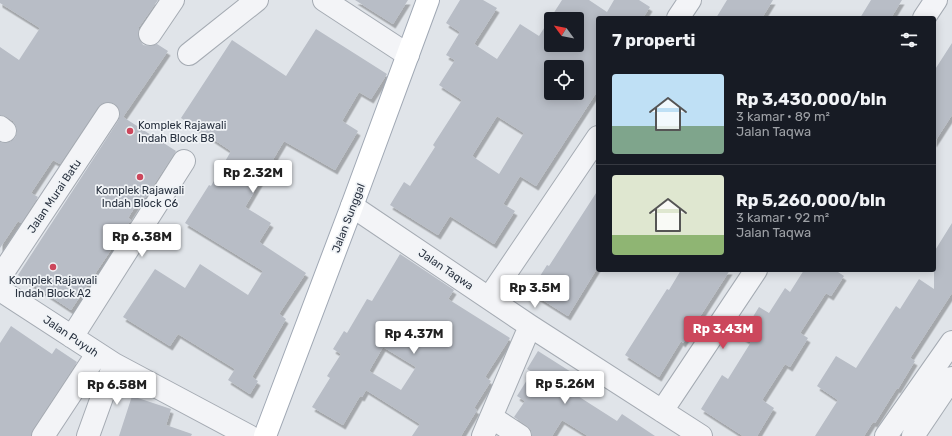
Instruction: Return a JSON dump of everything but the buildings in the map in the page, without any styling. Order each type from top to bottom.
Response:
[{"type":"main road","name":"Jalan Sunggal","points":[[265,436],[428,0]]},
{"type":"street","points":[[150,34],[173,0]]},
{"type":"street","points":[[189,54],[257,0]]},
{"type":"street","points":[[324,0],[408,55]]},
{"type":"street","points":[[679,16],[690,0]]},
{"type":"street","points":[[925,16],[936,0]]},
{"type":"street","name":"Jalan Murai Batu","points":[[0,277],[108,114]]},
{"type":"street","points":[[489,298],[596,139]]},
{"type":"street","points":[[72,337],[184,161]]},
{"type":"street","name":"Jalan Taqwa","points":[[352,206],[530,326],[701,436]]},
{"type":"street","points":[[662,411],[755,272]]},
{"type":"street","name":"Jalan Puyuh","points":[[0,290],[106,359],[249,436]]},
{"type":"street","points":[[520,436],[487,427],[530,326]]},
{"type":"street","points":[[886,436],[952,342]]},
{"type":"street","points":[[43,436],[106,359]]},
{"type":"street","points":[[88,436],[106,359]]},
{"type":"street","points":[[913,436],[952,378]]},
{"type":"place","name":"Komplek Rajawali Indah Block B8","points":[[130,131]]},
{"type":"place","name":"Komplek Rajawali Indah Block C6","points":[[140,177]]},
{"type":"place","name":"Komplek Rajawali Indah Block A2","points":[[53,267]]}]
